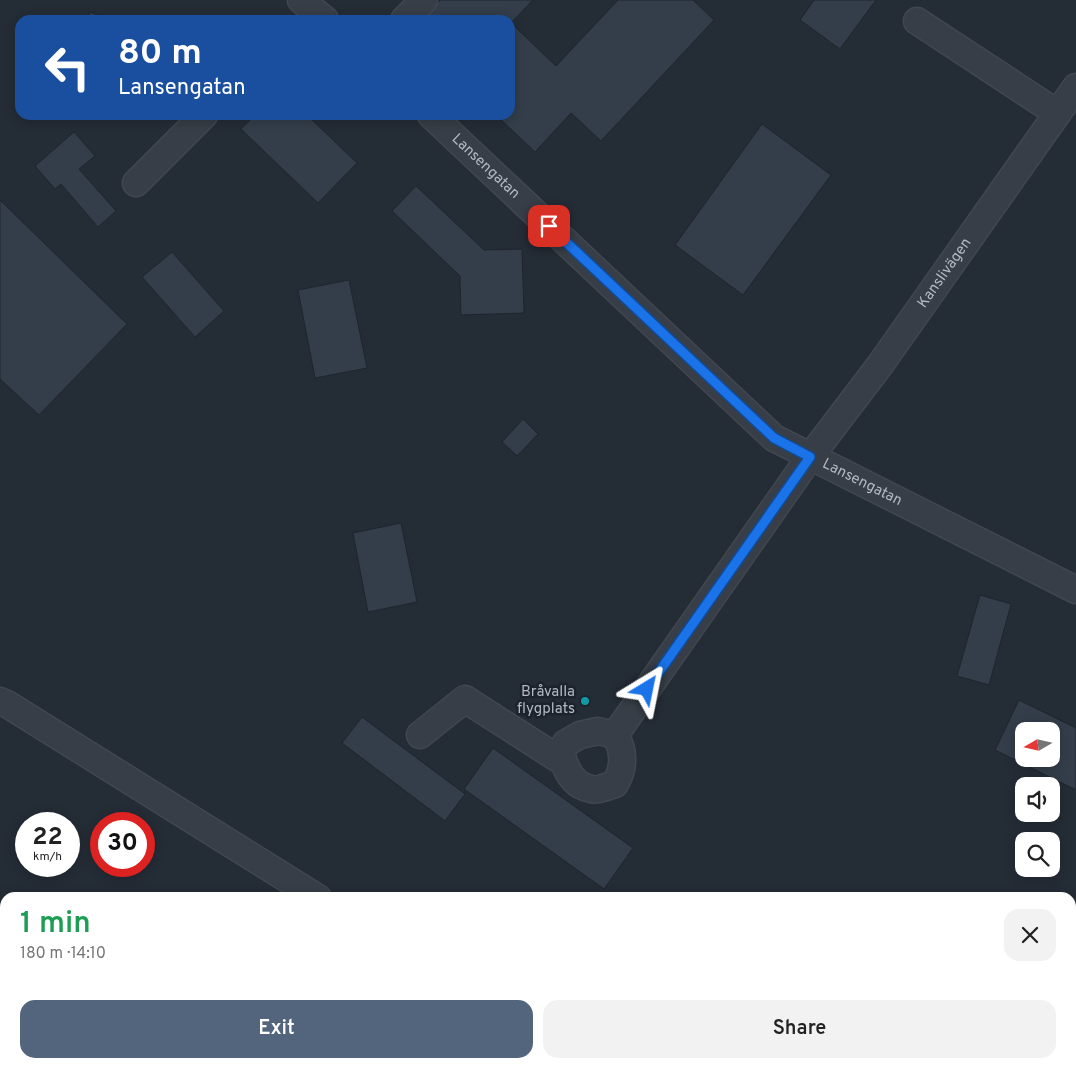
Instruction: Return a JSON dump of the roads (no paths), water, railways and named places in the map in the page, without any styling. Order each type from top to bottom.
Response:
[{"type":"street","points":[[409,15],[424,0]]},
{"type":"street","points":[[917,21],[1057,113]]},
{"type":"street","name":"Kanslivägen","points":[[615,735],[810,457],[880,365],[1076,87]]},
{"type":"street","points":[[136,183],[199,120]]},
{"type":"street","name":"Lansengatan","points":[[436,120],[774,438],[1076,590]]},
{"type":"street","points":[[420,735],[465,699],[558,758],[560,750],[566,743],[580,735],[598,731],[615,735],[621,744],[620,775],[614,784],[592,790],[574,781],[564,766],[560,750]]},
{"type":"street","points":[[0,701],[308,892]]},
{"type":"place","name":"Bråvalla flygplats","points":[[585,701]]}]
